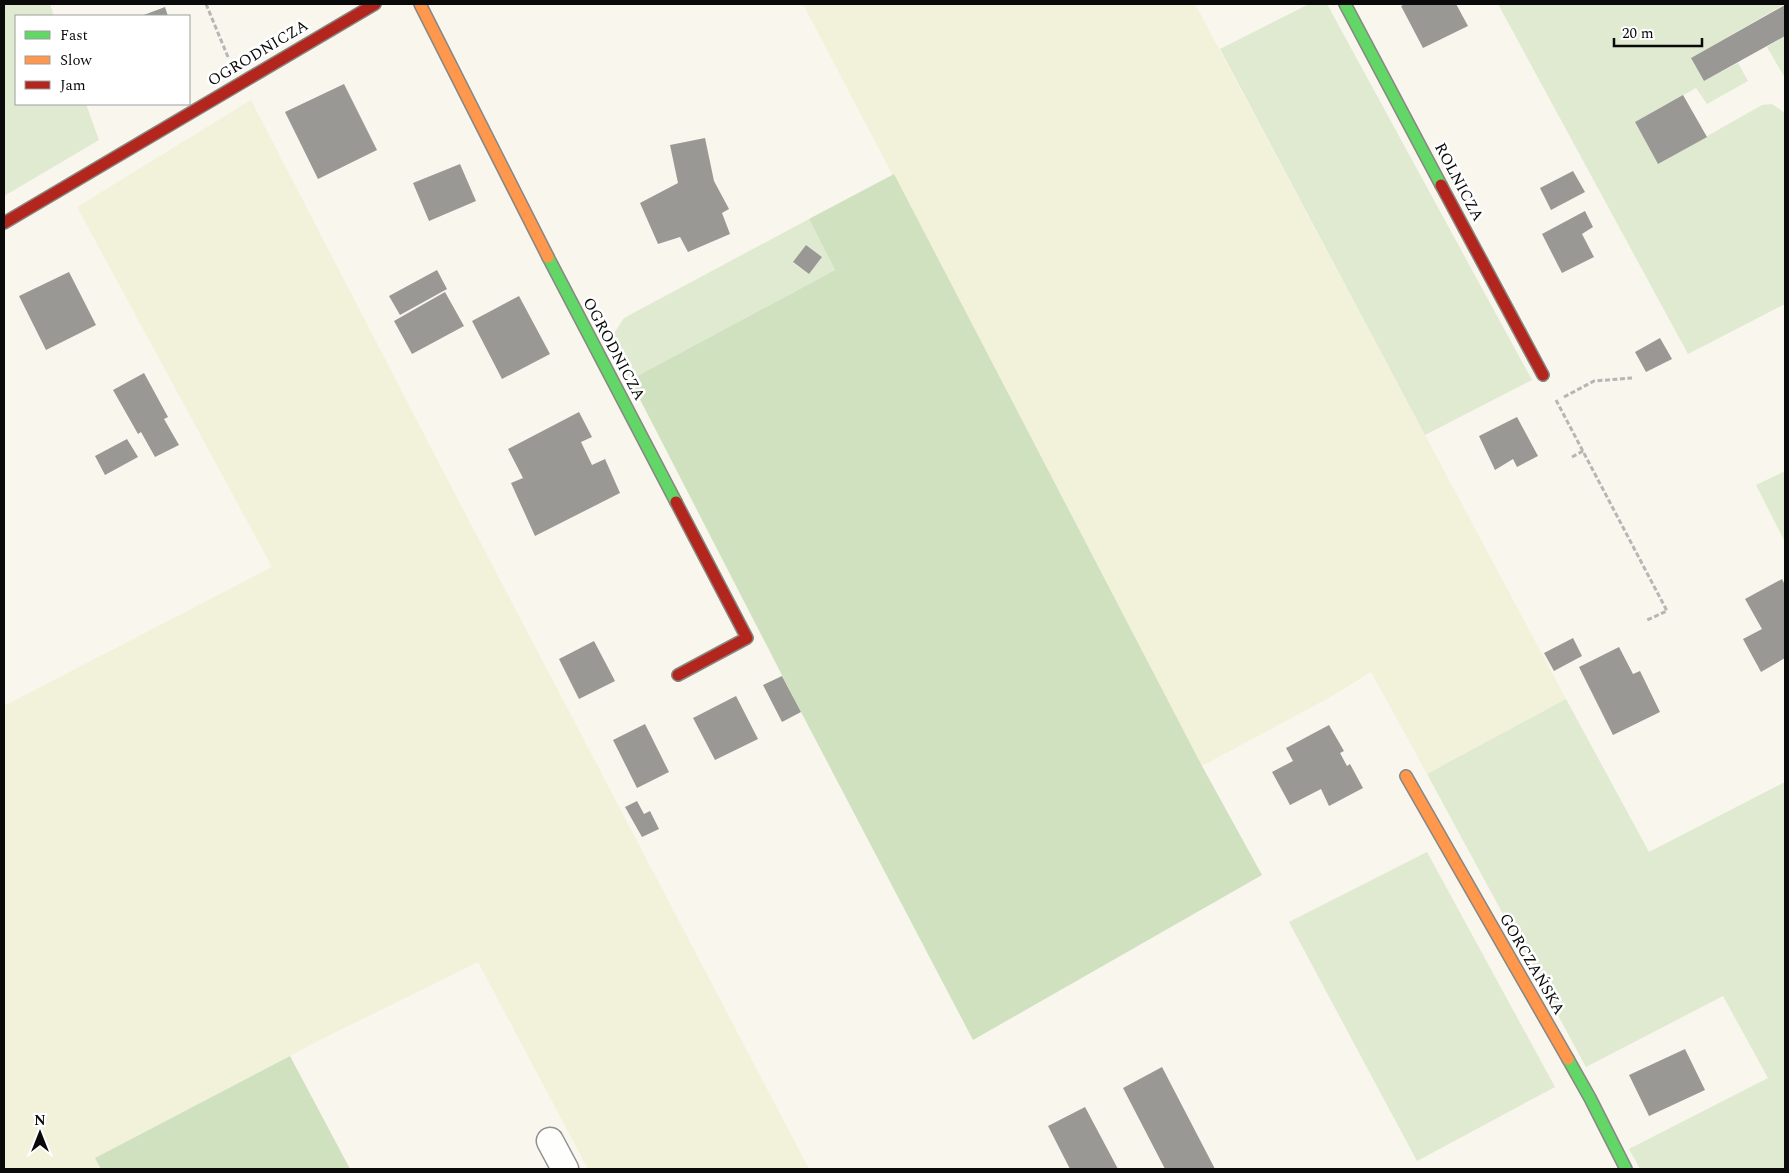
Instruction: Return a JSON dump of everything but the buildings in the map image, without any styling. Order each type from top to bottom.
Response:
[{"type":"street","name":"OGRODNICZA","points":[[4,223],[375,4]]},
{"type":"street","name":"OGRODNICZA","points":[[420,4],[530,222],[747,638],[678,675]]},
{"type":"street","name":"ROLNICZA","points":[[1346,4],[1543,375]]},
{"type":"street","name":"GORCZAŃSKA","points":[[1406,776],[1590,1098],[1626,1169]]},
{"type":"street","points":[[550,1141],[565,1169]]},
{"type":"path","points":[[206,4],[239,83]]},
{"type":"path","points":[[1543,375],[1667,611],[1648,620]]},
{"type":"path","points":[[1556,400],[1594,381],[1632,378]]},
{"type":"path","points":[[1572,457],[1583,451]]},
{"type":"green space","points":[[4,4],[50,4],[54,15],[15,15],[15,105],[86,105],[99,140],[4,196]]},
{"type":"green space","points":[[803,4],[1195,4],[1566,699],[1427,774],[1371,672],[1334,695],[1202,766]]},
{"type":"green space","points":[[1309,4],[1327,4],[1532,380],[1425,435],[1220,49]]},
{"type":"green space","points":[[1498,4],[1785,4],[1691,58],[1704,81],[1738,63],[1748,81],[1707,104],[1696,88],[1635,122],[1658,164],[1762,105],[1772,104],[1785,113],[1785,304],[1688,354]]},
{"type":"green space","points":[[1785,36],[1785,78],[1767,47]]},
{"type":"green space","points":[[251,100],[809,1169],[588,1169],[478,962],[320,1040],[95,1158],[101,1169],[4,1169],[4,706],[272,567],[77,207]]},
{"type":"green space","points":[[894,174],[1202,766],[1262,875],[973,1040],[630,380],[835,270],[809,219]]},
{"type":"green space","points":[[809,219],[835,270],[630,380],[610,340],[624,318]],"holes":[[[806,245],[822,257],[809,274],[793,263]]]},
{"type":"green space","points":[[1785,471],[1785,542],[1756,485]]},
{"type":"green space","points":[[1566,699],[1649,852],[1785,782],[1785,1169],[1640,1169],[1629,1149],[1768,1078],[1723,996],[1586,1067],[1427,774]]},
{"type":"green space","points":[[1427,852],[1555,1087],[1417,1161],[1289,922]]},
{"type":"green space","points":[[290,1056],[350,1169],[101,1169],[95,1158]]},
{"type":"traffic: fast","points":[[1345,4],[1441,185]]},
{"type":"traffic: fast","points":[[548,257],[676,502]]},
{"type":"traffic: fast","points":[[1568,1059],[1626,1169]]},
{"type":"traffic: slow","points":[[420,4],[548,257]]},
{"type":"traffic: slow","points":[[1406,776],[1568,1059]]},
{"type":"traffic: jam","points":[[4,223],[375,4]]},
{"type":"traffic: jam","points":[[1441,185],[1543,375]]},
{"type":"traffic: jam","points":[[676,502],[747,638],[678,675]]}]
